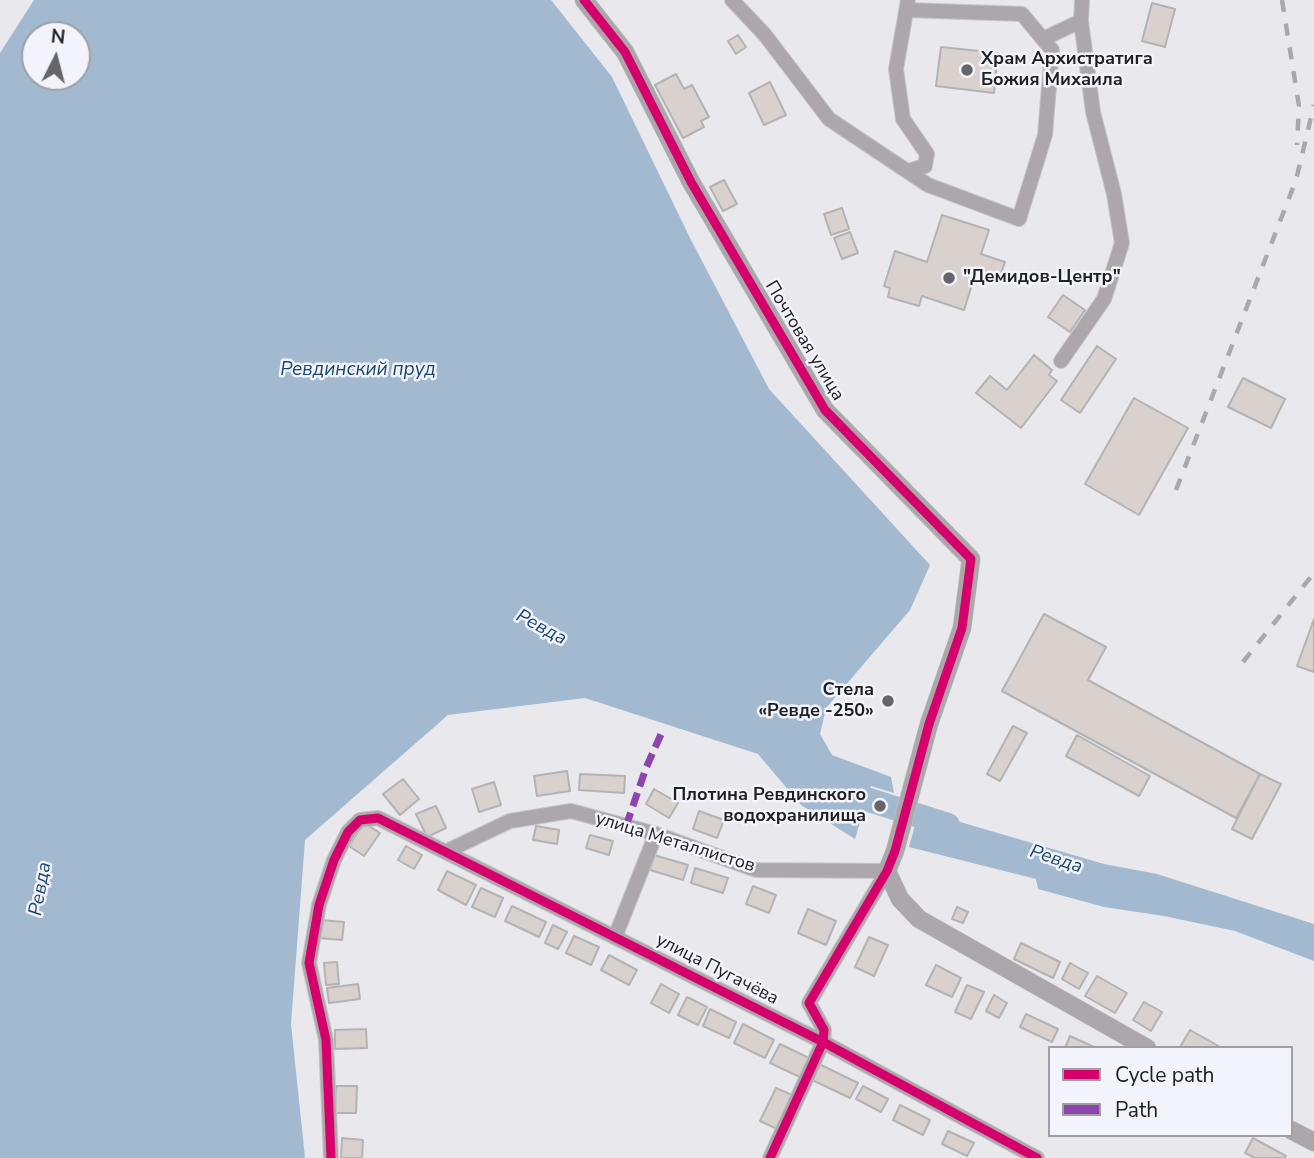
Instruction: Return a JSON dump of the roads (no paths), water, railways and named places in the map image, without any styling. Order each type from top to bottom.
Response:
[{"type":"street","name":"Почтовая улица","points":[[584,0],[625,52],[691,182],[825,410],[971,559],[962,628],[929,724],[895,851],[887,871]]},
{"type":"street","points":[[732,0],[765,35],[829,119],[928,185],[1019,219],[1045,135],[1052,50],[1022,14],[908,5],[896,69],[903,119],[928,154],[925,166],[908,171]]},
{"type":"street","points":[[1060,362],[1104,299],[1122,243],[1114,194],[1093,112],[1080,21],[1082,0]]},
{"type":"street","points":[[1043,38],[1080,21]]},
{"type":"street","name":"улица Металлистов","points":[[445,852],[510,821],[571,811],[656,834],[756,870],[887,871]]},
{"type":"street","name":"улица Пугачёва","points":[[331,1158],[326,1040],[309,963],[319,905],[334,860],[348,832],[360,820],[378,818],[823,1042],[1037,1158]]},
{"type":"street","points":[[615,937],[656,834]]},
{"type":"street","points":[[770,1158],[823,1042],[824,1030],[809,1003],[887,871]]},
{"type":"street","points":[[887,871],[901,899],[919,919],[1143,1046]]},
{"type":"street","points":[[1293,1131],[1314,1143]]},
{"type":"water","name":"Ревдинский пруд","points":[[34,0],[551,0],[612,77],[690,238],[769,389],[930,565],[910,610],[826,708],[820,734],[832,755],[891,777],[894,793],[871,786],[855,839],[801,805],[758,754],[585,698],[448,715],[305,840],[291,1024],[305,1158],[0,1158],[0,53]]},
{"type":"water","points":[[919,810],[1104,864],[1157,874],[1314,924],[1314,961],[1235,931],[1104,907],[1038,889],[1036,879],[909,847]]},
{"type":"waterway","name":"Ревда","points":[[838,785],[866,799],[948,825]]},
{"type":"railway","points":[[1282,0],[1299,106],[1297,145]]},
{"type":"railway","points":[[1176,490],[1296,180],[1314,105]]},
{"type":"railway","points":[[1243,662],[1314,573]]},
{"type":"place","name":"Храм Архистратига Божия Михаила","points":[[967,70]]},
{"type":"place","name":"\"Демидов-Центр\"","points":[[949,278]]},
{"type":"place","name":"Стела «Ревде -250»","points":[[888,701]]},
{"type":"place","name":"Плотина Ревдинского водохранилища","points":[[880,806]]}]
